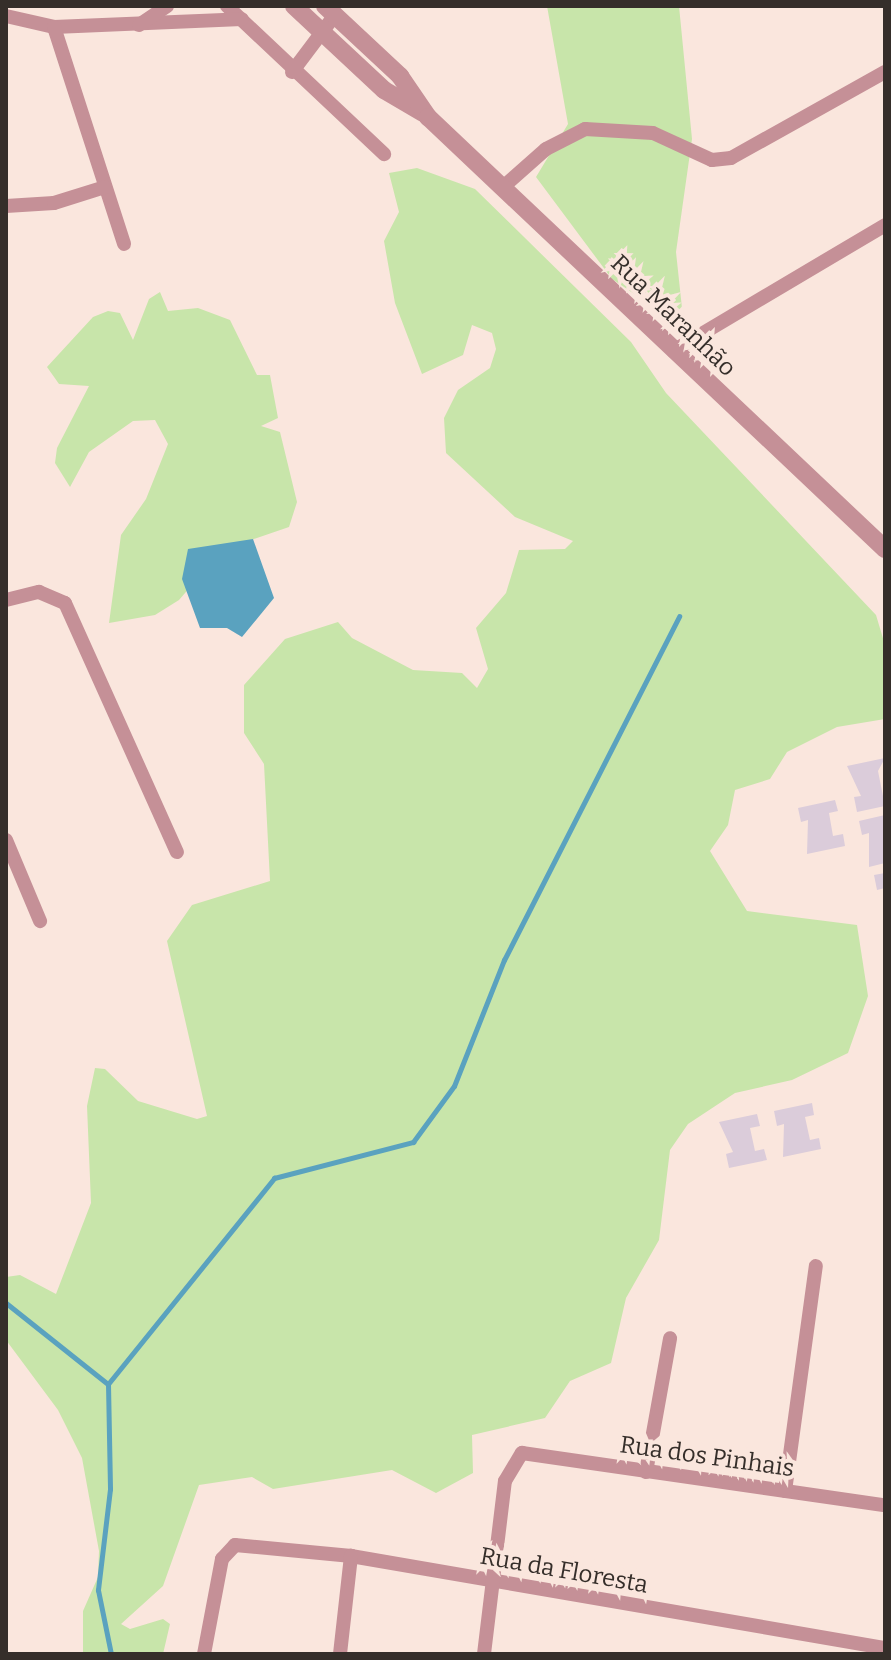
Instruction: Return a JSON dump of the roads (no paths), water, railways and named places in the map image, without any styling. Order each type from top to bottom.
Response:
[{"type":"street","points":[[138,25],[167,6]]},
{"type":"street","points":[[227,6],[292,72],[384,154]]},
{"type":"street","name":"Rua Maranhão","points":[[294,6],[384,90],[428,117],[885,549]]},
{"type":"street","points":[[292,72],[321,32],[330,10]]},
{"type":"street","name":"Rua Maranhão","points":[[330,10],[400,76],[428,117]]},
{"type":"street","points":[[6,16],[54,27],[242,19]]},
{"type":"street","points":[[54,27],[124,244]]},
{"type":"street","points":[[503,187],[546,149],[585,129],[653,133],[712,160],[731,158],[885,72]]},
{"type":"street","points":[[6,206],[54,203],[105,187]]},
{"type":"street","points":[[673,351],[885,225]]},
{"type":"street","points":[[6,600],[39,592],[59,597],[177,852]]},
{"type":"street","points":[[6,840],[40,921]]},
{"type":"street","points":[[785,1491],[816,1266]]},
{"type":"street","points":[[646,1472],[670,1338]]},
{"type":"street","name":"Rua dos Pinhais","points":[[497,1583],[505,1481],[522,1453],[885,1505]]},
{"type":"street","name":"Rua da Floresta","points":[[204,1654],[222,1559],[235,1545],[351,1556],[882,1650]]},
{"type":"street","points":[[340,1654],[351,1556]]},
{"type":"street","points":[[484,1654],[497,1583]]},
{"type":"water","points":[[253,539],[274,598],[242,637],[227,628],[200,628],[182,579],[188,549]]},
{"type":"waterway","points":[[108,1384],[274,1178],[413,1142],[454,1086],[504,960],[679,616]]},
{"type":"waterway","points":[[6,1303],[108,1384],[110,1489],[98,1590],[111,1654]]}]
